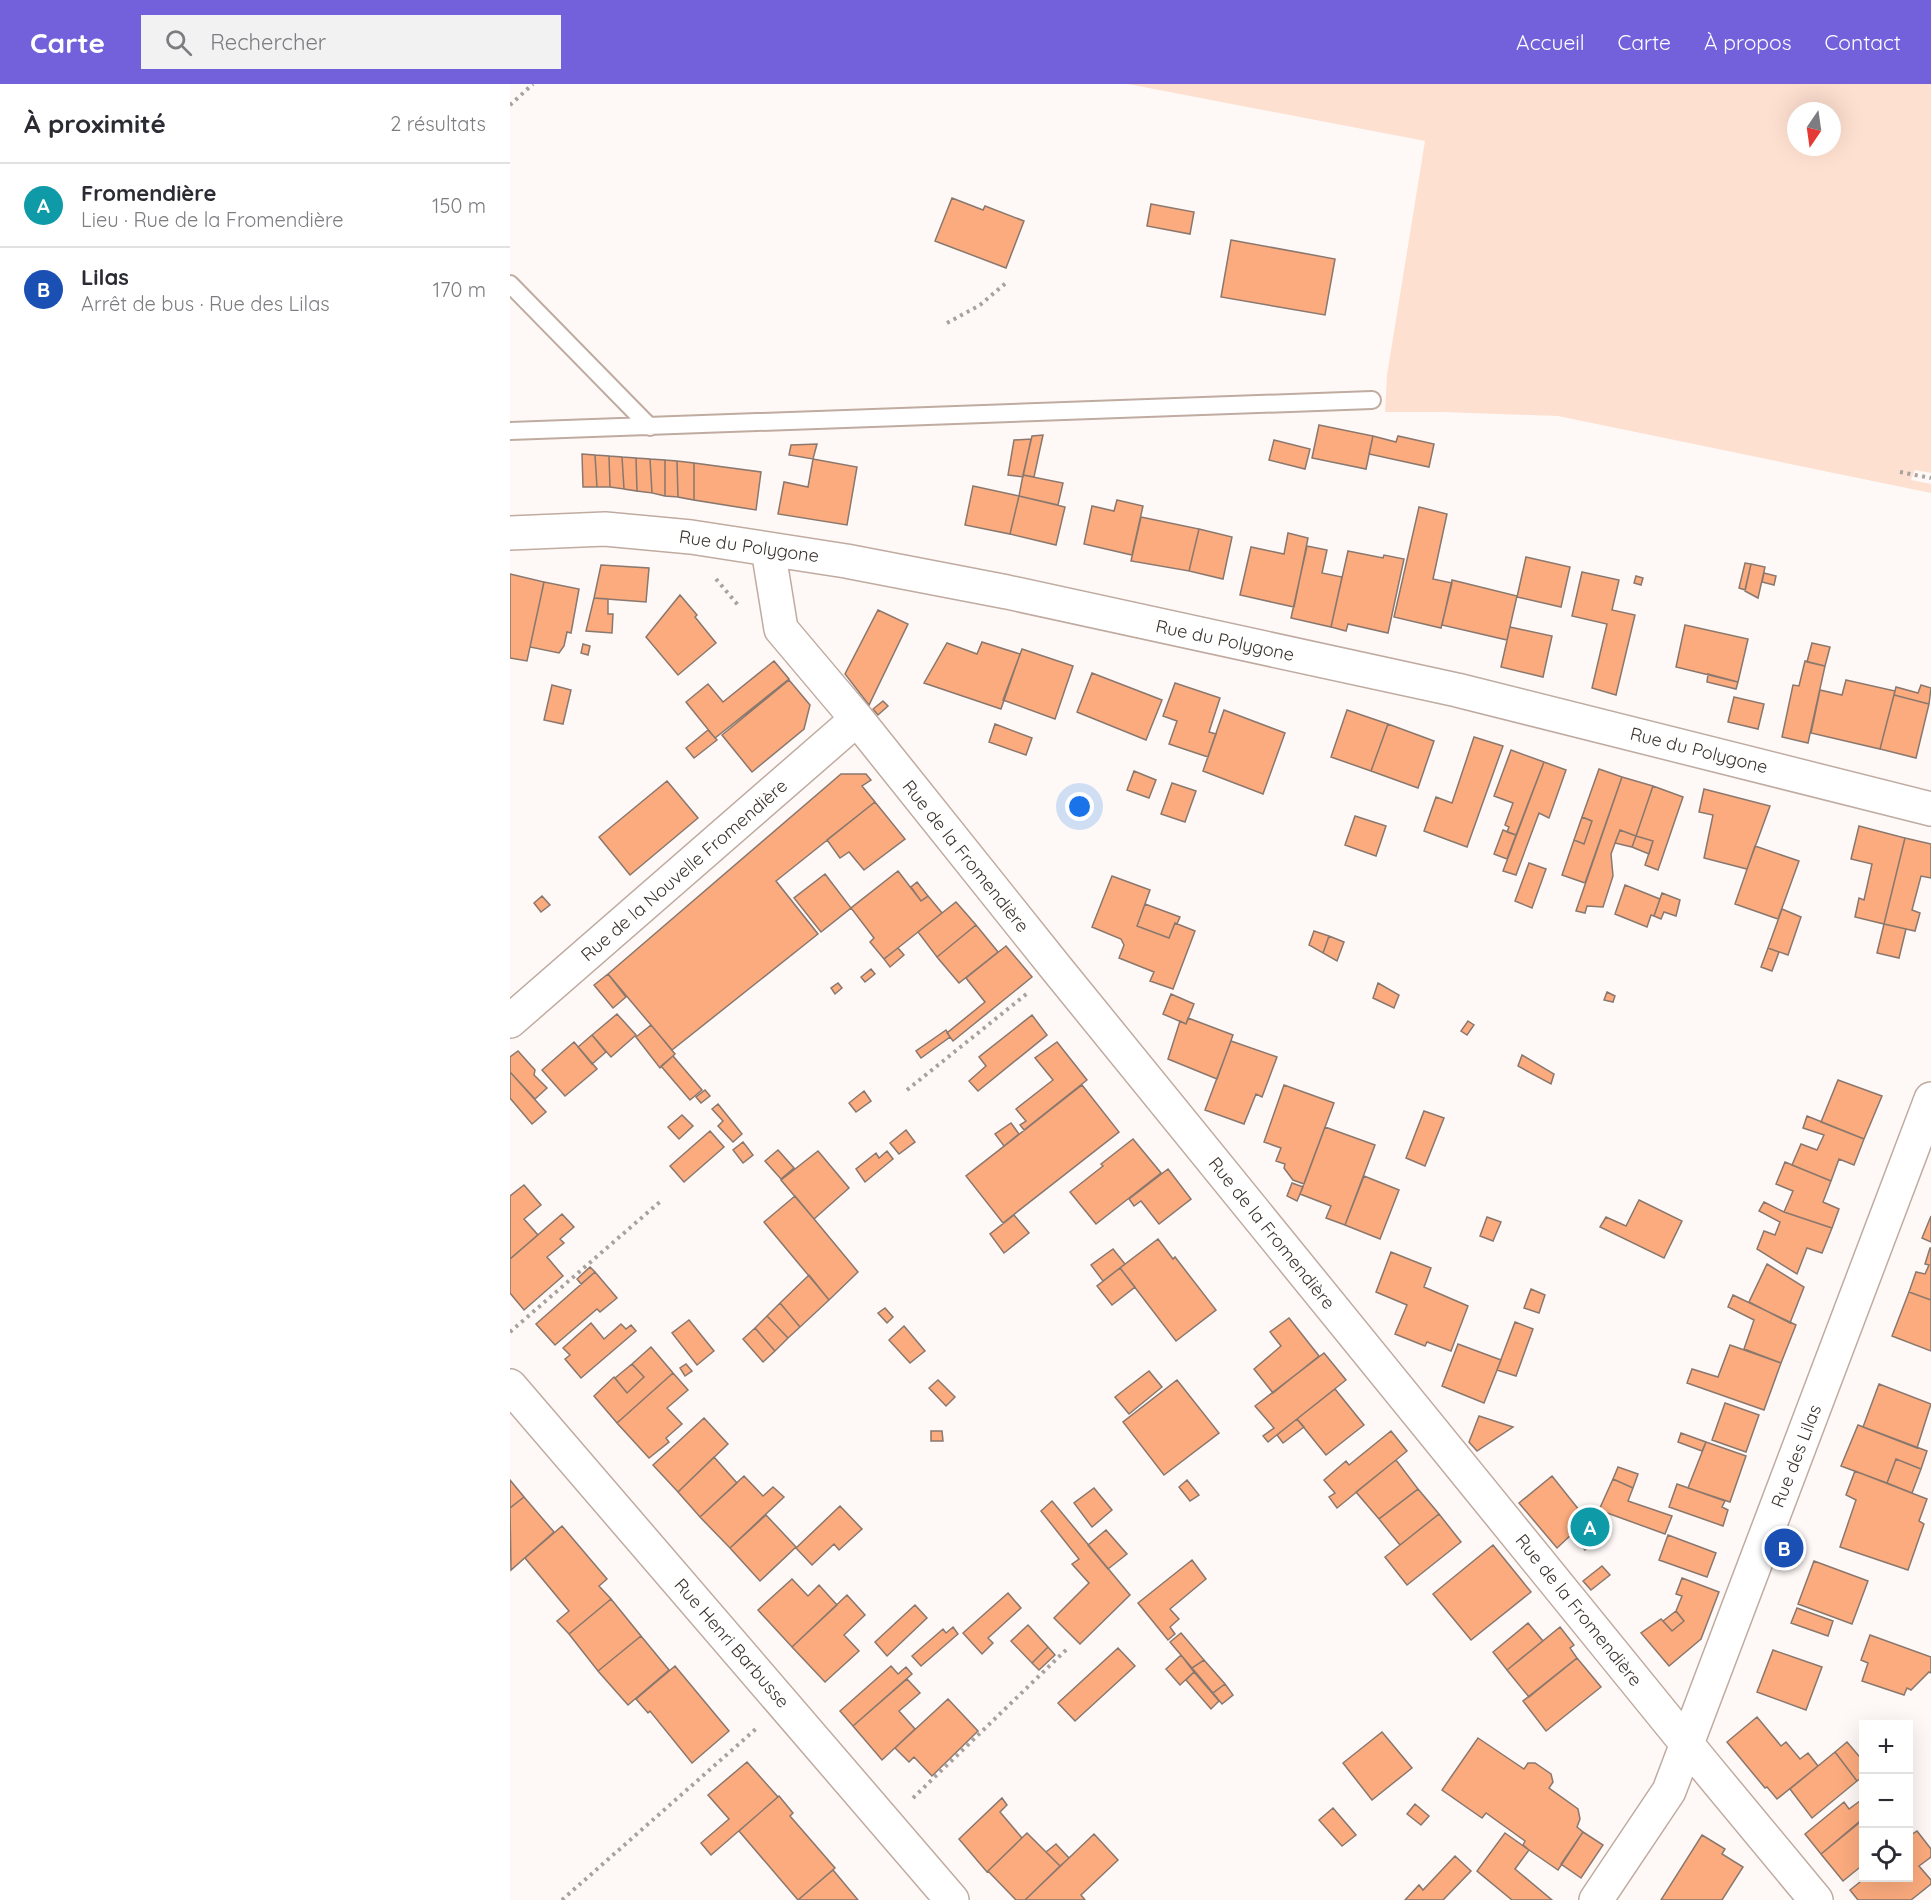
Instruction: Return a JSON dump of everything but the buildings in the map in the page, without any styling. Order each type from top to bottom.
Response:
[{"type":"street","name":"Rue du Polygone","points":[[510,533],[605,529],[691,537],[846,561],[1007,592],[1457,690],[1931,809]]},
{"type":"street","name":"Rue de la Fromendière","points":[[768,549],[781,629],[857,718],[1057,969],[1816,1900]]},
{"type":"street","name":"Rue de la Nouvelle Fromendière","points":[[510,1021],[857,718]]},
{"type":"street","name":"Rue des Lilas","points":[[1596,1900],[1670,1791],[1931,1099]]},
{"type":"street","name":"Rue Henri Barbusse","points":[[510,1386],[952,1900]]},
{"type":"lane","points":[[510,284],[650,427]]},
{"type":"lane","points":[[510,431],[1372,400]]},
{"type":"path","points":[[510,105],[533,84]]},
{"type":"path","points":[[947,323],[980,305],[1007,282]]},
{"type":"path","points":[[1900,472],[1931,478]]},
{"type":"path","points":[[907,1090],[1057,969]]},
{"type":"path","points":[[510,1332],[662,1200]]},
{"type":"path","points":[[887,1824],[1068,1648]]},
{"type":"path","points":[[562,1900],[784,1704]]},
{"type":"shaded area","points":[[1128,84],[1931,84],[1931,473],[1915,470],[1911,480],[1931,484],[1931,493],[1558,416],[1385,412],[1387,375],[1425,141]]},
{"type":"place","name":"Fromendière","points":[[1590,1527]]},
{"type":"place","name":"Lilas","points":[[1784,1548]]}]
